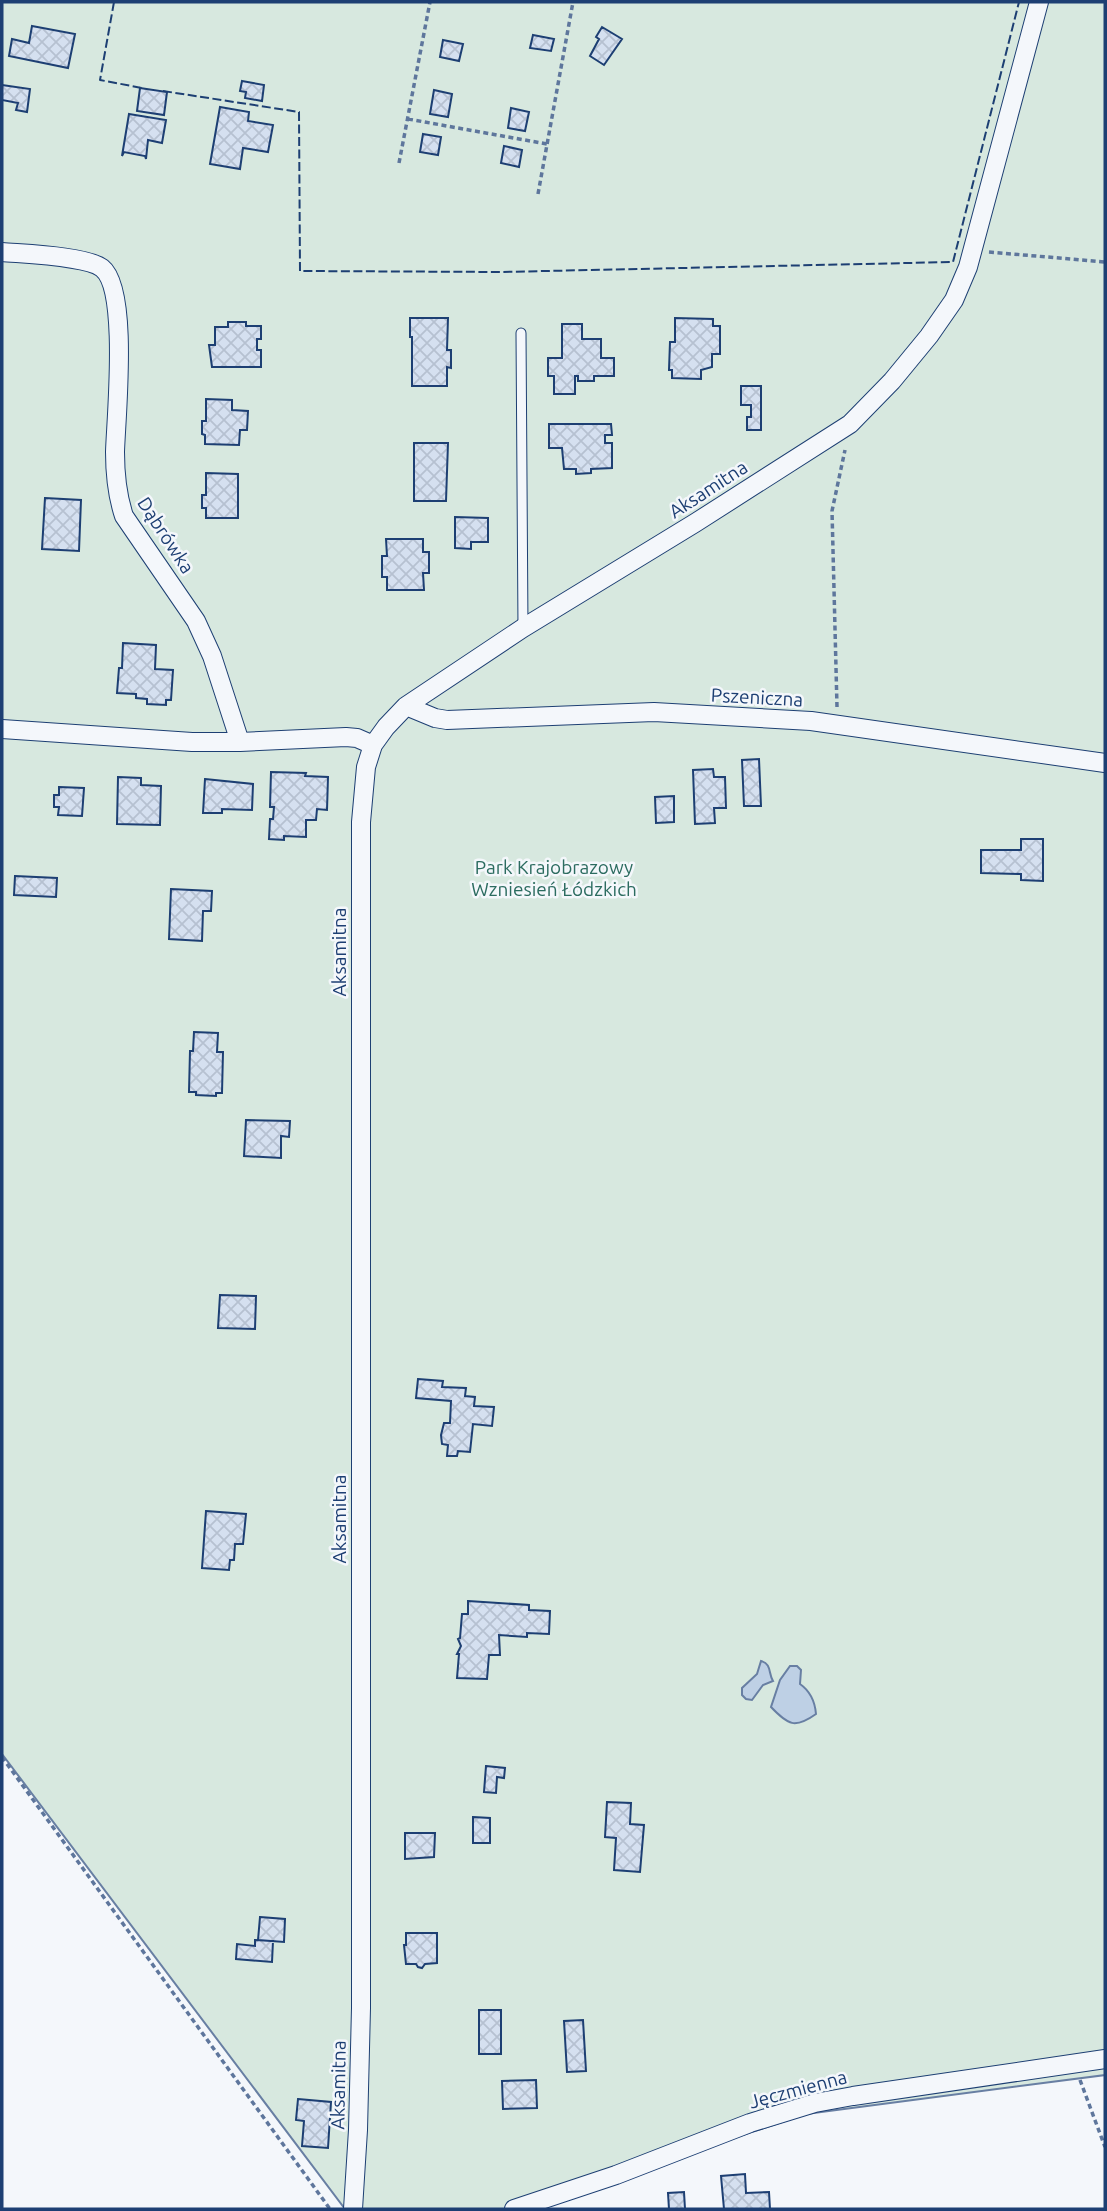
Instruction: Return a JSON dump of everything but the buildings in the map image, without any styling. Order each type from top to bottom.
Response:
[{"type":"street","name":"Aksamitna","points":[[353,2209],[361,2008],[361,822],[366,767],[373,745],[406,706],[523,628],[850,424],[892,381],[929,337],[954,300],[972,250],[1039,2]]},
{"type":"street","name":"Dąbrówka","points":[[2,252],[85,262],[101,267],[108,274],[117,305],[115,454],[120,505],[129,524],[196,621],[212,656],[240,742]]},
{"type":"street","name":"Pszeniczna","points":[[406,706],[447,720],[654,712],[839,724],[1105,763]]},
{"type":"street","points":[[2,729],[192,742],[346,737],[357,738],[373,745]]},
{"type":"street","name":"Jęczmienna","points":[[514,2209],[616,2175],[750,2123],[815,2104],[1105,2059]]},
{"type":"lane","points":[[521,332],[523,628]]},
{"type":"path","points":[[399,163],[430,2]]},
{"type":"path","points":[[538,194],[573,2]]},
{"type":"path","points":[[408,119],[547,144]]},
{"type":"path","points":[[972,250],[1105,262]]},
{"type":"path","points":[[839,724],[835,676],[832,511],[850,424]]},
{"type":"path","points":[[2,1757],[330,2209]]},
{"type":"path","points":[[1077,2063],[1081,2084],[1105,2147]]},
{"type":"green space","name":"Park Krajobrazowy Wzniesień Łódzkich","points":[[2,2],[1105,2],[1105,2075],[806,2114],[520,2209],[345,2209],[2,1754]]},
{"type":"water","points":[[761,1661],[768,1667],[773,1681],[763,1685],[752,1700],[746,1699],[742,1695],[742,1688],[757,1674]]},
{"type":"water","points":[[790,1666],[797,1666],[801,1670],[800,1684],[811,1697],[816,1714],[797,1723],[782,1718],[771,1707],[780,1680]]},
{"type":"fence","points":[[114,2],[100,80],[142,88]]},
{"type":"fence","points":[[163,91],[299,112],[300,271],[501,272],[953,262],[1019,2]]}]
